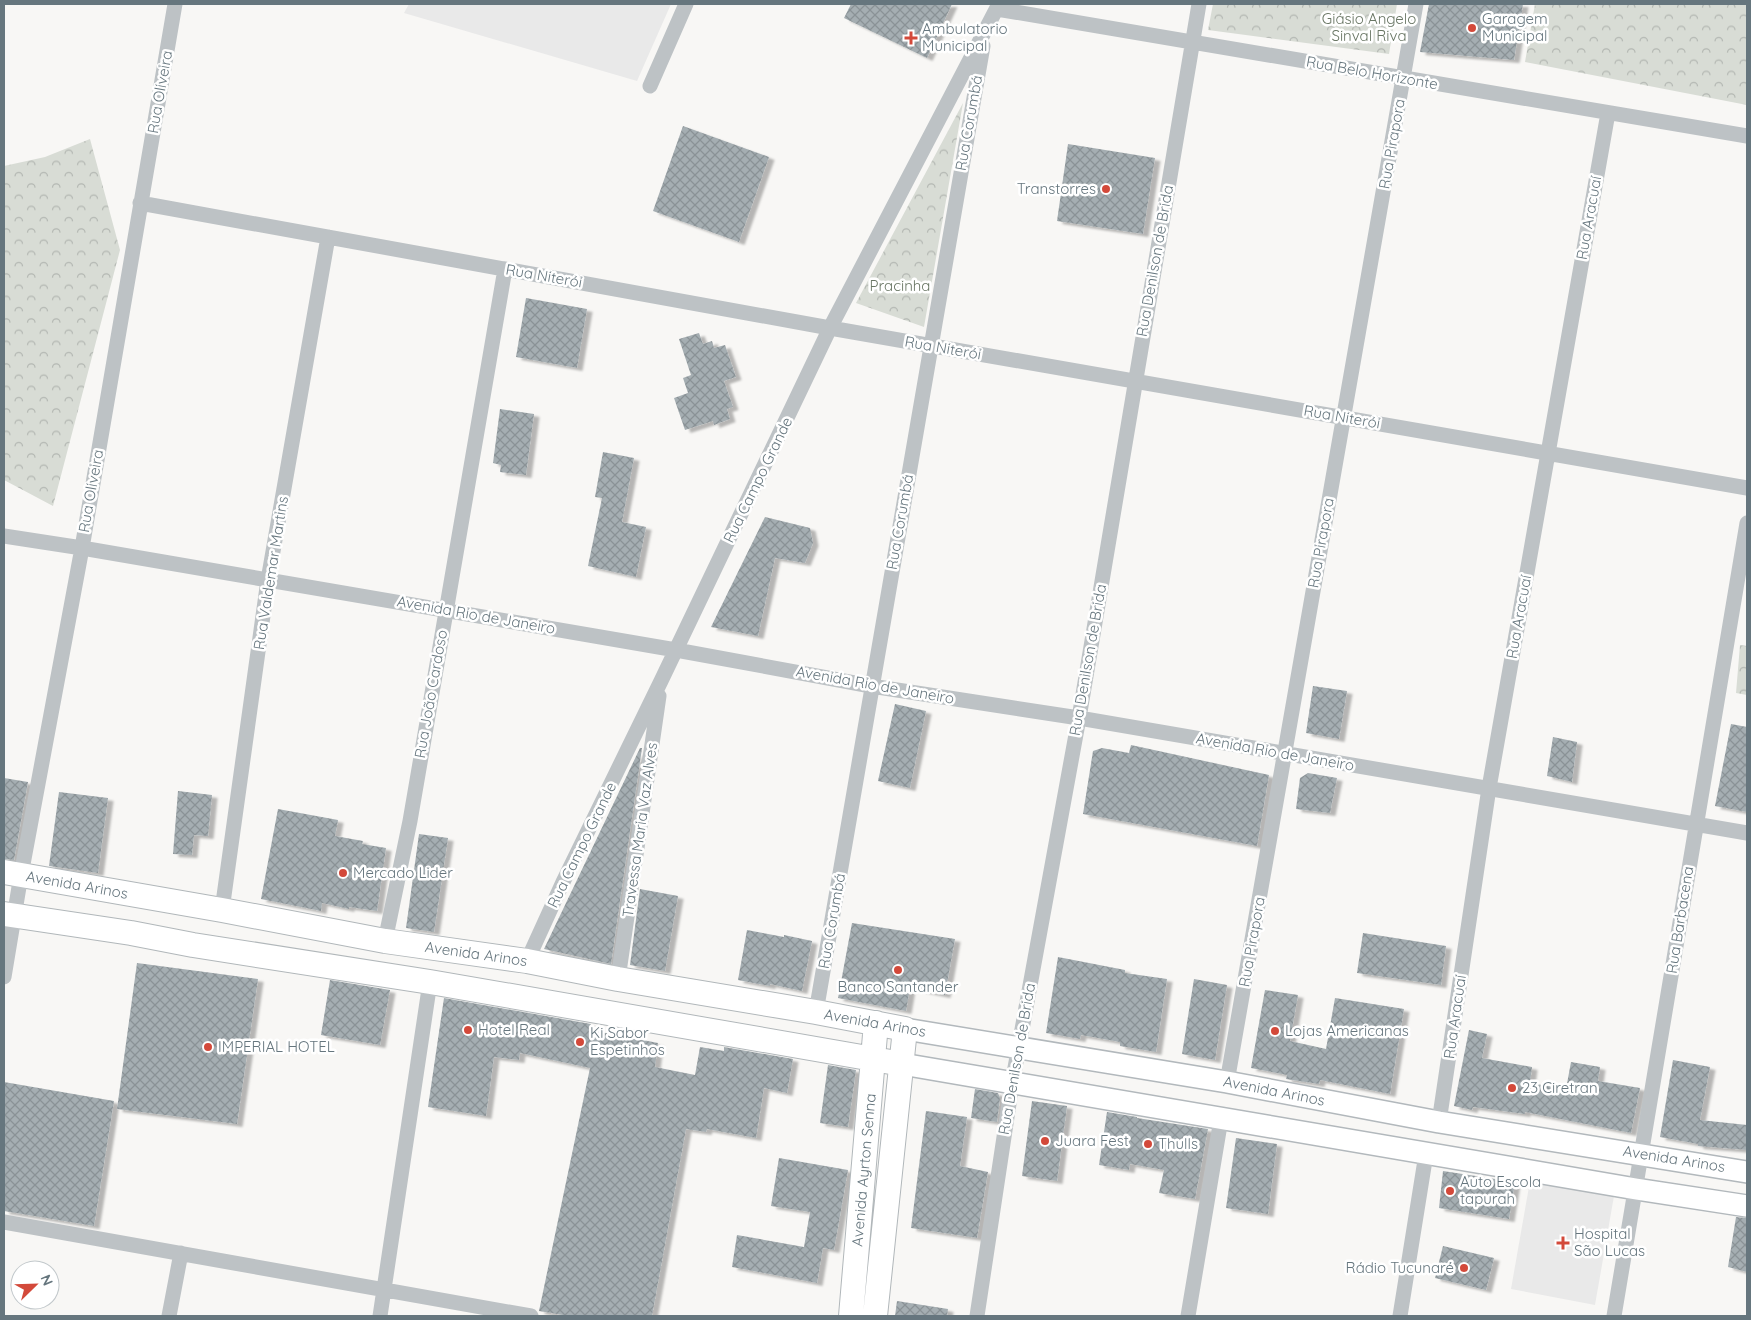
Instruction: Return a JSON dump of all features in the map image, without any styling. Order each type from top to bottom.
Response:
[{"type":"main road","name":"Avenida Arinos","points":[[12,874],[386,940],[527,961],[618,979],[905,1029],[1018,1046],[1227,1082],[1440,1122],[1642,1153],[1747,1172]]},
{"type":"main road","points":[[9,915],[430,982],[1012,1084],[1747,1206]]},
{"type":"main road","name":"Avenida Ayrton Senna","points":[[851,1316],[876,1023]]},
{"type":"main road","name":"Avenida Ayrton Senna","points":[[875,1316],[905,1029]]},
{"type":"main road","points":[[861,1199],[887,1203]]},
{"type":"street","name":"Rua Oliveira","points":[[4,978],[12,874],[82,548],[175,4]]},
{"type":"street","points":[[650,86],[686,4]]},
{"type":"street","name":"Rua Denilson de Brida","points":[[977,1316],[1018,1046],[1079,718],[1199,4]]},
{"type":"street","name":"Rua Pirapora","points":[[1227,1082],[1416,4]]},
{"type":"street","name":"Rua Belo Horizonte","points":[[998,6],[1193,42],[1747,136]]},
{"type":"street","name":"Rua Campo Grande","points":[[527,961],[563,882],[830,328],[998,6]]},
{"type":"street","name":"Rua Corumbá","points":[[816,1012],[985,32]]},
{"type":"street","name":"Rua Aracuaí","points":[[1440,1122],[1489,788],[1608,113]]},
{"type":"street","name":"Rua Niterói","points":[[140,203],[931,346],[1747,488]]},
{"type":"street","name":"Rua Valdemar Martins","points":[[222,910],[268,580],[328,237]]},
{"type":"street","name":"Rua João Cardoso","points":[[386,940],[410,821],[505,269]]},
{"type":"street","name":"Rua Barbacena","points":[[1614,1316],[1747,523]]},
{"type":"street","name":"Avenida Rio de Janeiro","points":[[4,536],[446,610],[871,686],[1079,718],[1747,832]]},
{"type":"street","name":"Travessa Maria Vaz Alves","points":[[618,979],[661,681]]},
{"type":"street","points":[[380,1316],[430,982]]},
{"type":"street","points":[[1188,1316],[1221,1119]]},
{"type":"street","points":[[1400,1316],[1426,1154]]},
{"type":"street","points":[[4,1222],[531,1316]]},
{"type":"street","points":[[169,1316],[181,1253]]},
{"type":"shaded area","points":[[409,4],[671,4],[637,81],[404,13]]},
{"type":"shaded area","name":"Hospital São Lucas","points":[[1530,1181],[1614,1196],[1595,1305],[1511,1289]]},
{"type":"green space","name":"Giásio Angelo Sinval Riva","points":[[1213,4],[1397,4],[1389,54],[1208,30]]},
{"type":"green space","points":[[1535,4],[1747,4],[1747,105],[1525,62]]},
{"type":"green space","name":"Pracinha","points":[[963,103],[924,327],[856,303]]},
{"type":"green space","points":[[90,139],[120,250],[53,506],[4,480],[4,166],[45,157]]},
{"type":"green space","points":[[1740,645],[1747,646],[1747,695],[1736,693]]},
{"type":"building","name":"Ambulatorio Municipal","points":[[851,4],[952,4],[927,58],[844,18]]},
{"type":"building","name":"Garagem Municipal","points":[[1429,4],[1523,4],[1514,60],[1420,52]]},
{"type":"building","points":[[683,126],[769,157],[739,242],[653,211]]},
{"type":"building","name":"Transtorres","points":[[1068,144],[1155,158],[1143,234],[1057,221]]},
{"type":"building","points":[[526,298],[587,309],[577,368],[516,357]]},
{"type":"building","points":[[699,333],[703,344],[712,341],[714,348],[725,345],[736,377],[724,381],[733,407],[727,409],[730,419],[714,425],[713,421],[685,430],[674,398],[688,393],[683,378],[691,375],[679,339]]},
{"type":"building","points":[[500,409],[534,414],[526,475],[500,472],[501,465],[493,463]]},
{"type":"building","points":[[603,452],[634,458],[622,522],[646,527],[636,577],[588,566],[602,498],[595,497]]},
{"type":"building","points":[[765,517],[810,528],[813,543],[805,563],[775,558],[758,636],[711,627]]},
{"type":"building","points":[[1313,686],[1347,691],[1339,739],[1306,733]]},
{"type":"building","points":[[895,704],[926,711],[910,788],[878,781]]},
{"type":"building","points":[[1731,724],[1747,727],[1747,812],[1715,806]]},
{"type":"building","points":[[1553,737],[1577,742],[1572,782],[1547,776]]},
{"type":"building","points":[[1131,745],[1269,775],[1257,846],[1083,814],[1093,751],[1102,748],[1129,753]]},
{"type":"building","points":[[640,748],[642,748],[611,964],[544,949]]},
{"type":"building","points":[[1308,773],[1337,778],[1330,813],[1296,809],[1300,778]]},
{"type":"building","points":[[4,778],[28,782],[14,860],[4,859]]},
{"type":"building","points":[[178,791],[212,795],[208,836],[194,835],[192,855],[173,854]]},
{"type":"building","points":[[59,792],[108,798],[98,873],[49,866]]},
{"type":"building","points":[[278,809],[338,820],[335,836],[363,841],[362,844],[386,848],[377,911],[349,907],[349,909],[322,903],[321,911],[261,899]]},
{"type":"building","points":[[419,834],[448,838],[434,932],[406,928]]},
{"type":"building","points":[[640,889],[678,896],[665,971],[630,965]]},
{"type":"building","points":[[852,923],[955,939],[945,995],[910,988],[906,1011],[838,998]]},
{"type":"building","points":[[747,930],[812,941],[802,991],[738,980]]},
{"type":"building","points":[[1363,933],[1446,946],[1441,985],[1357,973]]},
{"type":"building","points":[[1058,957],[1125,970],[1125,973],[1167,979],[1156,1052],[1120,1046],[1120,1042],[1081,1035],[1080,1039],[1046,1033]]},
{"type":"building","name":"IMPERIAL HOTEL","points":[[137,963],[258,979],[237,1124],[117,1109]]},
{"type":"building","points":[[1194,979],[1227,985],[1215,1060],[1182,1054]]},
{"type":"building","points":[[330,980],[390,990],[380,1045],[321,1035]]},
{"type":"building","points":[[1265,990],[1298,995],[1290,1041],[1326,1049],[1335,998],[1404,1009],[1390,1094],[1320,1080],[1319,1084],[1286,1079],[1287,1075],[1251,1068]]},
{"type":"building","points":[[444,998],[591,1024],[590,1030],[658,1043],[655,1067],[695,1075],[700,1047],[724,1051],[724,1047],[793,1059],[787,1093],[764,1088],[756,1138],[707,1129],[706,1132],[686,1129],[652,1316],[569,1316],[539,1311],[590,1068],[520,1053],[519,1060],[494,1057],[486,1116],[428,1107]]},
{"type":"building","points":[[1469,1030],[1487,1034],[1482,1058],[1532,1067],[1530,1083],[1566,1089],[1571,1062],[1600,1067],[1598,1081],[1640,1088],[1631,1133],[1525,1112],[1525,1114],[1473,1107],[1472,1110],[1454,1106]]},
{"type":"building","points":[[1673,1060],[1710,1067],[1700,1120],[1747,1125],[1747,1150],[1698,1146],[1698,1144],[1660,1137]]},
{"type":"building","points":[[828,1065],[856,1070],[848,1127],[820,1123]]},
{"type":"building","points":[[4,1082],[114,1101],[94,1226],[4,1211]]},
{"type":"building","points":[[975,1089],[998,1093],[1000,1098],[997,1122],[971,1118]]},
{"type":"building","name":"Juara Fest","points":[[1032,1101],[1067,1106],[1057,1181],[1022,1176]]},
{"type":"building","points":[[926,1111],[967,1117],[960,1166],[988,1172],[977,1238],[911,1228]]},
{"type":"building","points":[[1107,1112],[1208,1129],[1195,1199],[1159,1193],[1164,1170],[1130,1164],[1129,1170],[1099,1165]]},
{"type":"building","points":[[1236,1138],[1277,1144],[1268,1214],[1226,1208]]},
{"type":"building","points":[[779,1158],[848,1170],[834,1250],[823,1248],[817,1283],[732,1267],[737,1235],[804,1247],[810,1212],[771,1206]]},
{"type":"building","points":[[1443,1171],[1515,1182],[1509,1219],[1439,1208]]},
{"type":"building","points":[[1736,1217],[1747,1218],[1747,1272],[1728,1267]]},
{"type":"building","name":"Rádio Tucunaré","points":[[1443,1246],[1494,1258],[1486,1290],[1435,1278]]},
{"type":"building","points":[[897,1301],[948,1309],[947,1316],[895,1316]]},
{"type":"place","name":"Garagem Municipal","points":[[1472,28]]},
{"type":"place","name":"Ambulatorio Municipal","points":[[911,38]]},
{"type":"place","name":"Transtorres","points":[[1106,189]]},
{"type":"place","name":"Mercado Lider","points":[[343,873]]},
{"type":"place","name":"Banco Santander","points":[[898,970]]},
{"type":"place","name":"Hotel Real","points":[[468,1030]]},
{"type":"place","name":"Lojas Americanas","points":[[1275,1031]]},
{"type":"place","name":"Ki Sabor Espetinhos","points":[[580,1042]]},
{"type":"place","name":"IMPERIAL HOTEL","points":[[208,1047]]},
{"type":"place","name":"23 Ciretran","points":[[1512,1088]]},
{"type":"place","name":"Juara Fest","points":[[1045,1141]]},
{"type":"place","name":"Thulls","points":[[1148,1144]]},
{"type":"place","name":"Auto Escola tapurah","points":[[1450,1191]]},
{"type":"place","name":"Hospital São Lucas","points":[[1563,1243]]},
{"type":"place","name":"Rádio Tucunaré","points":[[1464,1268]]}]
